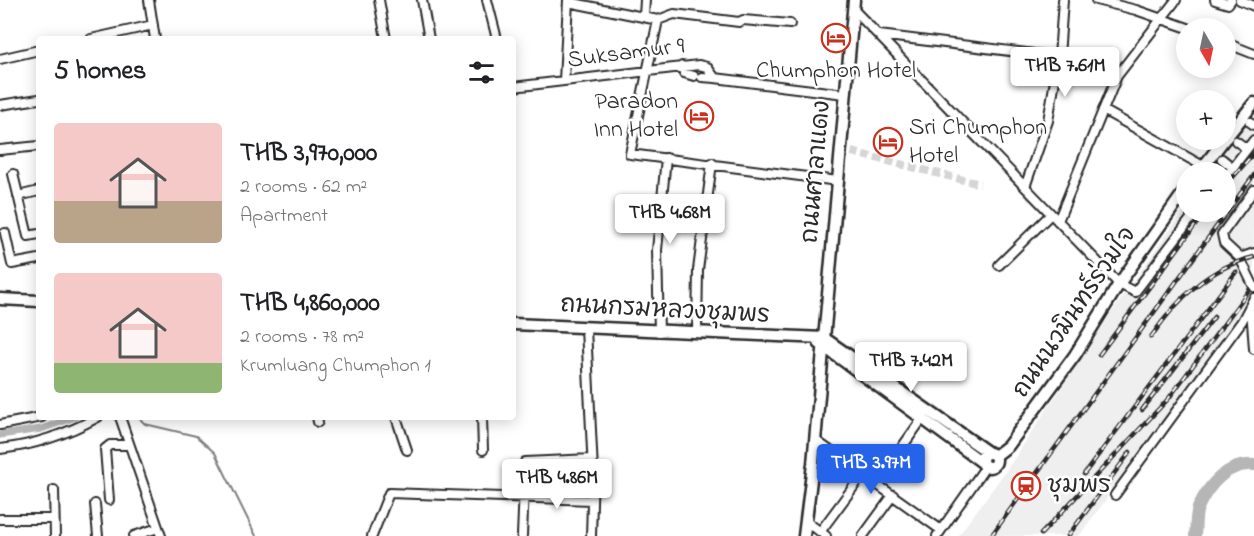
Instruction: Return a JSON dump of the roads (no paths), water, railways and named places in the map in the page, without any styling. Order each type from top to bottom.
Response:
[{"type":"street","points":[[149,0],[155,36]]},
{"type":"street","points":[[379,0],[385,36]]},
{"type":"street","points":[[422,0],[428,36]]},
{"type":"street","points":[[487,0],[496,36]]},
{"type":"street","points":[[644,16],[645,0]]},
{"type":"street","points":[[1025,187],[1048,121],[1059,57],[1060,0]]},
{"type":"street","points":[[1096,0],[1176,24]]},
{"type":"street","points":[[1058,221],[1117,76],[1176,0]]},
{"type":"street","points":[[1215,0],[1227,4],[1231,0]]},
{"type":"street","points":[[1240,0],[1254,6]]},
{"type":"street","points":[[564,81],[568,1],[658,20],[674,14],[739,22],[742,20],[790,24]]},
{"type":"street","points":[[851,3],[878,35],[1119,284],[1135,292],[1188,222]]},
{"type":"street","name":"ถนนศาลาแดง","points":[[804,536],[838,181],[851,3]]},
{"type":"street","points":[[658,20],[630,154],[838,181]]},
{"type":"street","points":[[104,36],[153,25]]},
{"type":"street","points":[[878,35],[1059,57]]},
{"type":"street","points":[[1236,47],[1254,54]]},
{"type":"street","points":[[0,59],[36,51]]},
{"type":"street","points":[[681,66],[684,73],[715,78]]},
{"type":"street","name":"Suksamur 9","points":[[516,87],[647,73],[681,66],[707,67],[715,78],[845,94]]},
{"type":"street","points":[[0,105],[36,99]]},
{"type":"street","points":[[1236,129],[1254,103]]},
{"type":"street","points":[[1103,110],[1189,162]]},
{"type":"street","points":[[1236,164],[1254,140]]},
{"type":"street","points":[[1236,143],[1247,149]]},
{"type":"street","points":[[0,150],[36,146]]},
{"type":"street","points":[[1208,162],[1219,150]]},
{"type":"street","points":[[659,332],[657,250],[666,158]]},
{"type":"street","points":[[1222,159],[1226,162]]},
{"type":"street","points":[[697,333],[698,270],[712,164]]},
{"type":"street","points":[[13,174],[28,236],[36,235]]},
{"type":"street","points":[[1254,190],[1222,234],[1224,243],[1240,258],[1254,287]]},
{"type":"street","points":[[18,196],[36,192]]},
{"type":"street","name":"ถนนนวมินทร์ร่วมใจ","points":[[985,465],[983,456],[1008,446],[1070,362],[1119,284],[1176,203]]},
{"type":"street","points":[[999,265],[1051,214]]},
{"type":"street","points":[[4,233],[12,264],[36,260]]},
{"type":"street","points":[[1240,258],[1254,253]]},
{"type":"street","points":[[1254,298],[1251,308],[1254,349]]},
{"type":"street","points":[[0,299],[36,301]]},
{"type":"street","points":[[1115,495],[1251,308]]},
{"type":"street","points":[[1242,321],[1251,327]]},
{"type":"street","name":"ถนนกรมหลวงชุมพร","points":[[516,324],[821,341]]},
{"type":"street","points":[[586,328],[592,459],[591,536]]},
{"type":"street","points":[[815,440],[893,495],[939,533],[985,465],[926,415],[821,341]]},
{"type":"street","points":[[926,415],[992,454]]},
{"type":"street","points":[[876,483],[926,415]]},
{"type":"street","points":[[0,425],[36,418]]},
{"type":"street","points":[[0,449],[42,441],[71,431],[92,420]]},
{"type":"street","points":[[121,420],[159,532],[134,536]]},
{"type":"street","points":[[397,420],[407,450]]},
{"type":"street","points":[[482,420],[483,450]]},
{"type":"street","points":[[109,500],[105,449],[110,445],[128,445]]},
{"type":"street","points":[[522,536],[525,462],[529,460],[592,459]]},
{"type":"street","points":[[807,522],[823,534],[862,474]]},
{"type":"street","points":[[54,490],[55,536]]},
{"type":"street","points":[[372,536],[389,492],[592,500]]},
{"type":"street","points":[[863,536],[893,495]]},
{"type":"street","points":[[95,504],[98,536]]},
{"type":"street","points":[[0,519],[53,519]]},
{"type":"waterway","points":[[0,435],[41,429],[66,420]]},
{"type":"waterway","points":[[141,420],[145,424],[196,436],[215,453],[256,536]]},
{"type":"waterway","points":[[1195,536],[1198,508],[1207,491],[1227,472],[1244,465],[1254,465]]},
{"type":"tunnel","points":[[840,149],[980,184]]},
{"type":"railway","points":[[1236,174],[1254,153]]},
{"type":"railway","points":[[991,536],[1254,175]]},
{"type":"railway","points":[[1099,355],[1198,222]]},
{"type":"railway","points":[[1151,337],[1172,310],[1195,287],[1222,269],[1254,257]]},
{"type":"railway","points":[[1084,474],[1236,272]]},
{"type":"railway","points":[[1041,534],[1169,398],[1249,290]]},
{"type":"railway","points":[[1142,410],[1214,317]]},
{"type":"railway","points":[[1068,536],[1130,452]]},
{"type":"place","name":"Chumphon Hotel","points":[[836,38]]},
{"type":"place","name":"Paradon Inn Hotel","points":[[699,116]]},
{"type":"place","name":"Sri Chumphon Hotel","points":[[888,142]]},
{"type":"place","name":"ชุมพร","points":[[1026,486]]}]
